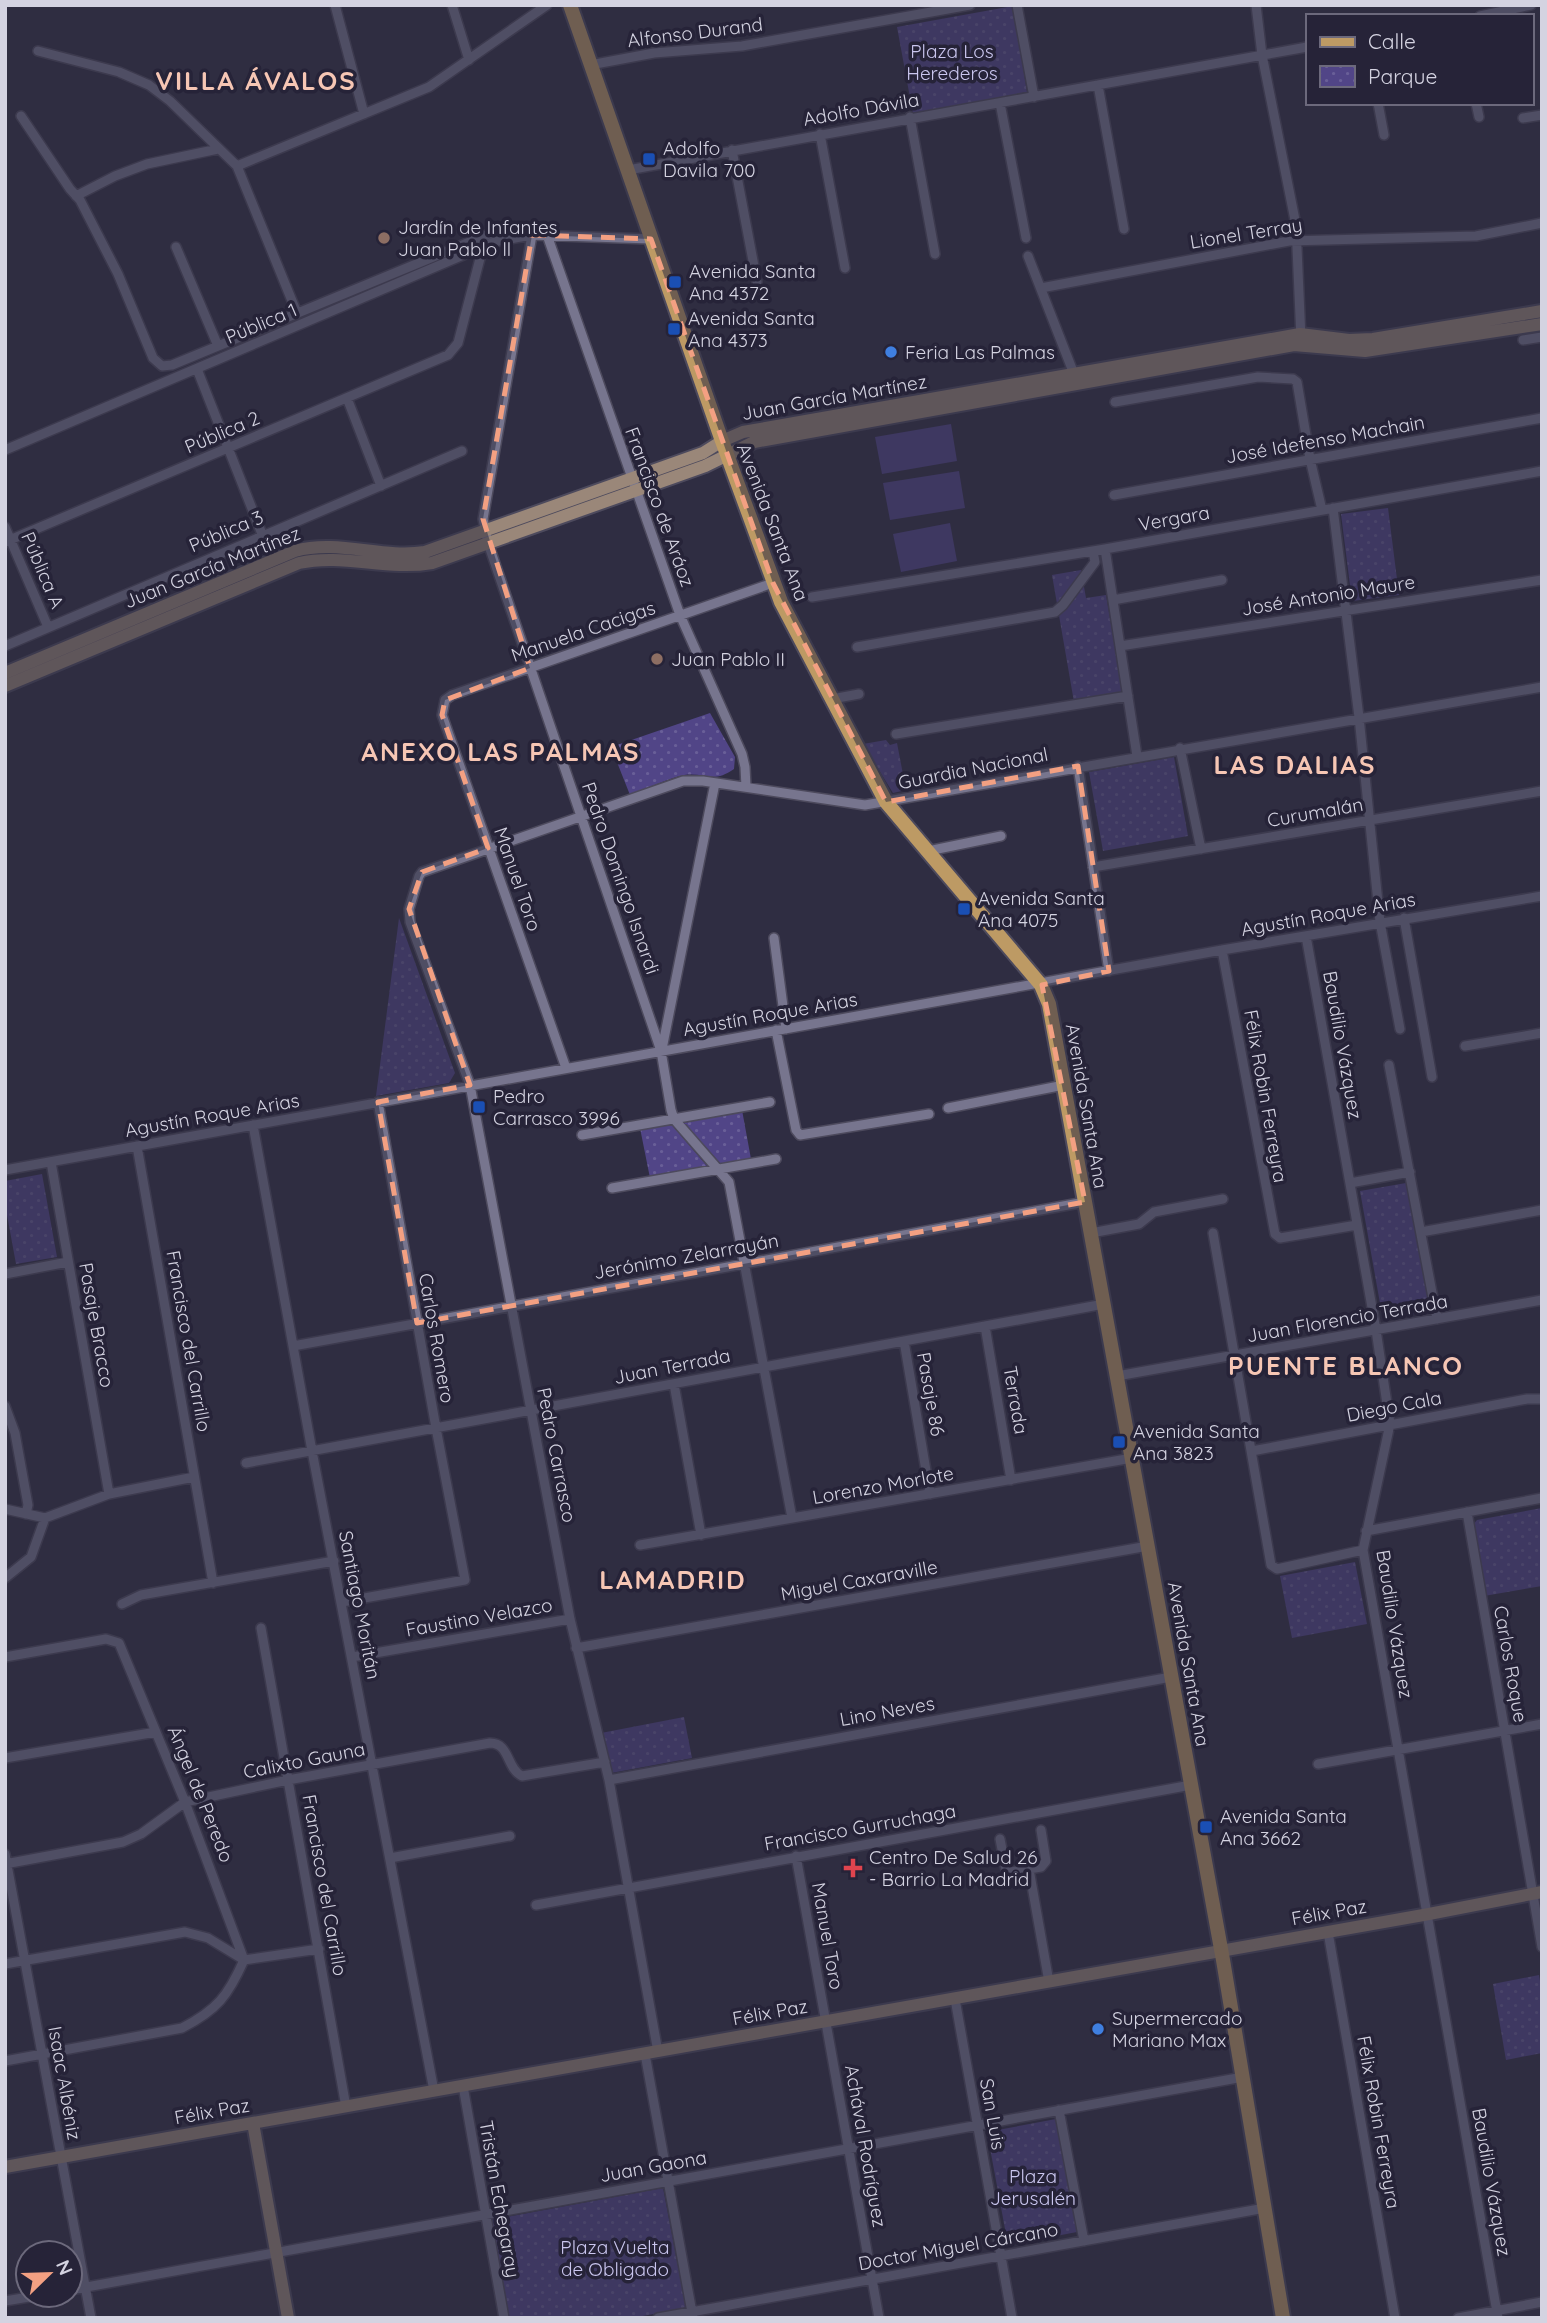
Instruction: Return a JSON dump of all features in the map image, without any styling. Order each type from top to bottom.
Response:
[{"type":"main road","name":"Avenida Santa Ana","points":[[570,5],[773,583],[886,802],[1041,985],[1049,1004],[1221,1951],[1283,2318]]},
{"type":"main road","name":"Juan García Martínez","points":[[5,685],[299,563],[327,558],[397,566],[416,565],[633,484],[705,466],[743,432],[1074,374],[1301,339],[1373,339],[1542,311]]},
{"type":"main road","name":"Juan García Martínez","points":[[725,448],[1301,339],[1365,351],[1542,324]]},
{"type":"main road","name":"Juan García Martínez","points":[[5,673],[295,551],[334,546],[412,554],[486,537]]},
{"type":"main road","name":"Félix Paz","points":[[5,2168],[1537,1893]]},
{"type":"main road","points":[[253,2123],[288,2318]]},
{"type":"street","points":[[335,5],[364,114]]},
{"type":"street","points":[[452,5],[469,60]]},
{"type":"street","points":[[237,166],[429,87],[547,5]]},
{"type":"street","name":"Alfonso Durand","points":[[590,65],[654,53],[742,46],[970,5]]},
{"type":"street","points":[[1017,5],[1034,97]]},
{"type":"street","points":[[1256,5],[1262,55],[1296,225],[1301,339]]},
{"type":"street","points":[[1489,14],[1531,5]]},
{"type":"street","name":"Adolfo Dávila","points":[[628,170],[1306,47]]},
{"type":"street","points":[[38,51],[119,72],[149,85],[170,101],[237,166],[297,313]]},
{"type":"street","points":[[1098,85],[1124,229]]},
{"type":"street","points":[[1000,103],[1026,239]]},
{"type":"street","points":[[1377,105],[1384,135]]},
{"type":"street","points":[[1476,105],[1479,117]]},
{"type":"street","points":[[1523,118],[1542,115]]},
{"type":"street","points":[[21,116],[76,196],[118,274],[153,358],[165,366],[508,227],[532,235],[651,239]]},
{"type":"street","points":[[910,117],[935,254]]},
{"type":"street","points":[[820,134],[845,268]]},
{"type":"street","points":[[76,196],[115,176],[147,164],[218,149]]},
{"type":"street","points":[[732,150],[757,282]]},
{"type":"street","name":"Lionel Terray","points":[[1041,288],[1297,240],[1469,237],[1542,223]]},
{"type":"street","name":"Pública 1","points":[[5,450],[494,242],[532,235]]},
{"type":"street","name":"Pedro Domingo Isnardi","points":[[532,235],[483,519],[486,537],[530,668],[662,1051],[674,1119]]},
{"type":"street","name":"Francisco de Aráoz","points":[[547,235],[680,615],[742,754],[746,767],[746,787]]},
{"type":"street","points":[[176,247],[218,346]]},
{"type":"street","name":"Pública 2","points":[[8,541],[452,352],[458,343],[483,247]]},
{"type":"street","points":[[1028,256],[1074,374]]},
{"type":"street","points":[[1523,340],[1542,337]]},
{"type":"street","points":[[197,369],[262,534]]},
{"type":"street","points":[[1115,402],[1258,377],[1293,379],[1297,382],[1322,510]]},
{"type":"street","points":[[347,398],[382,485]]},
{"type":"street","name":"José Idefenso Machain","points":[[1114,495],[1542,418]]},
{"type":"street","name":"Pública 3","points":[[5,646],[262,534],[462,451]]},
{"type":"street","name":"Vergara","points":[[812,597],[1093,551],[1542,471]]},
{"type":"street","points":[[1333,508],[1359,717],[1380,922],[1401,1029]]},
{"type":"street","name":"Pública A","points":[[5,527],[8,541],[48,627]]},
{"type":"street","points":[[1104,549],[1136,756]]},
{"type":"street","points":[[857,647],[1055,612],[1095,562],[1093,551]]},
{"type":"street","points":[[1113,600],[1222,580]]},
{"type":"street","name":"José Antonio Maure","points":[[1120,646],[1542,580]]},
{"type":"street","name":"Manuela Cacigas","points":[[444,700],[773,583]]},
{"type":"street","name":"Guardia Nacional","points":[[422,872],[683,781],[746,787],[853,805],[886,802],[1180,748],[1542,687]]},
{"type":"street","points":[[832,699],[859,694]]},
{"type":"street","points":[[896,734],[1128,696]]},
{"type":"street","name":"Manuel Toro","points":[[444,700],[442,715],[566,1068]]},
{"type":"street","points":[[1180,748],[1202,849]]},
{"type":"street","points":[[1078,766],[1109,971]]},
{"type":"street","points":[[662,1051],[715,783]]},
{"type":"street","name":"Curumalán","points":[[1093,867],[1542,791]]},
{"type":"street","points":[[928,851],[1001,836]]},
{"type":"street","name":"Pedro Carrasco","points":[[422,872],[409,909],[410,922],[470,1085],[570,1619],[609,1780],[629,1888],[668,2181],[692,2315]]},
{"type":"street","name":"Agustín Roque Arias","points":[[5,1170],[1041,985],[1222,950],[1542,896]]},
{"type":"street","points":[[1404,918],[1432,1077]]},
{"type":"street","name":"Baudilio Vázquez","points":[[1306,936],[1376,1330],[1390,1424],[1363,1550],[1498,2314]]},
{"type":"street","points":[[774,938],[781,1030],[796,1130],[800,1135],[929,1114]]},
{"type":"street","name":"Félix Robin Ferreyra","points":[[1222,950],[1272,1228],[1280,1238],[1357,1225]]},
{"type":"street","points":[[1465,1046],[1542,1033]]},
{"type":"street","points":[[1390,1065],[1437,1319]]},
{"type":"street","points":[[948,1108],[1064,1085]]},
{"type":"street","name":"Carlos Romero","points":[[342,1602],[465,1580],[378,1102]]},
{"type":"street","points":[[582,1135],[770,1102]]},
{"type":"street","points":[[674,1119],[729,1182],[792,1518]]},
{"type":"street","name":"Santiago Moritán","points":[[253,1125],[434,2091]]},
{"type":"street","name":"Francisco del Carrillo","points":[[137,1146],[213,1583]]},
{"type":"street","points":[[612,1188],[776,1158]]},
{"type":"street","name":"Pasaje Bracco","points":[[51,1162],[109,1493]]},
{"type":"street","points":[[1350,1183],[1410,1172]]},
{"type":"street","points":[[1091,1233],[1139,1224],[1154,1212],[1223,1199]]},
{"type":"street","name":"Jerónimo Zelarrayán","points":[[293,1346],[1085,1202]]},
{"type":"street","points":[[1421,1232],[1542,1210]]},
{"type":"street","points":[[1213,1233],[1271,1565],[1277,1569],[1363,1550]]},
{"type":"street","points":[[5,1274],[68,1262]]},
{"type":"street","name":"Juan Florencio Terrada","points":[[1117,1376],[1542,1300]]},
{"type":"street","name":"Juan Terrada","points":[[246,1462],[1104,1304]]},
{"type":"street","name":"Terrada","points":[[985,1326],[1011,1479]]},
{"type":"street","name":"Pasaje 86","points":[[904,1341],[930,1494]]},
{"type":"street","points":[[674,1384],[701,1535]]},
{"type":"street","name":"Diego Cala","points":[[1252,1451],[1527,1399],[1542,1399]]},
{"type":"street","points":[[5,1406],[15,1433],[28,1505],[26,1514]]},
{"type":"street","name":"Lorenzo Morlote","points":[[640,1545],[1132,1458]]},
{"type":"street","points":[[5,1508],[45,1518],[109,1493],[194,1477]]},
{"type":"street","points":[[1366,1531],[1542,1498]]},
{"type":"street","name":"Carlos Roque","points":[[1467,1512],[1505,1731],[1537,1893],[1542,1947]]},
{"type":"street","points":[[5,1578],[31,1557],[45,1518]]},
{"type":"street","name":"Miguel Caxaraville","points":[[576,1648],[1148,1546]]},
{"type":"street","points":[[122,1604],[141,1595],[334,1560]]},
{"type":"street","name":"Faustino Velazco","points":[[352,1657],[570,1619]]},
{"type":"street","name":"Francisco del Carrillo","points":[[261,1628],[346,2107]]},
{"type":"street","name":"Ángel de Peredo","points":[[5,1657],[106,1639],[120,1643],[185,1802],[244,1960]]},
{"type":"street","name":"Lino Neves","points":[[609,1780],[1171,1677]]},
{"type":"street","points":[[1318,1764],[1542,1724]]},
{"type":"street","points":[[5,1758],[156,1732]]},
{"type":"street","name":"Calixto Gauna","points":[[6,1861],[122,1842],[141,1834],[185,1802],[490,1743],[496,1743],[505,1750],[511,1766],[522,1776],[605,1762]]},
{"type":"street","name":"Francisco Gurruchaga","points":[[536,1905],[1191,1785]]},
{"type":"street","points":[[1000,1839],[1006,1870],[1011,1872],[1041,1867],[1046,1861],[1041,1830]]},
{"type":"street","points":[[390,1858],[510,1836]]},
{"type":"street","name":"Manuel Toro","points":[[796,1856],[826,2022]]},
{"type":"street","name":"Isaac Albéniz","points":[[6,1861],[90,2318]]},
{"type":"street","points":[[1029,1869],[1049,1982]]},
{"type":"street","name":"Félix Robin Ferreyra","points":[[1328,1932],[1395,2318]]},
{"type":"street","points":[[5,1964],[185,1933],[208,1938],[244,1960],[319,1949]]},
{"type":"street","points":[[5,2061],[182,2028],[215,2006],[228,1991],[244,1960]]},
{"type":"street","name":"San Luis","points":[[955,1999],[1012,2318]]},
{"type":"street","name":"Achával Rodríguez","points":[[826,2022],[878,2318]]},
{"type":"street","name":"Juan Gaona","points":[[85,2287],[1243,2077]]},
{"type":"street","name":"Tristán Echegaray","points":[[463,2086],[504,2318]]},
{"type":"street","points":[[1059,2110],[1084,2241]]},
{"type":"street","name":"Doctor Miguel Cárcano","points":[[658,2318],[692,2315],[872,2279],[1265,2208]]},
{"type":"street","points":[[1458,2318],[1498,2314],[1542,2302]]},
{"type":"highlighted area","points":[[532,235],[651,239],[773,583],[886,802],[1078,766],[1109,971],[1042,985],[1085,1202],[417,1323],[378,1102],[470,1085],[409,909],[422,872],[488,848],[442,715],[445,700],[530,668],[483,519]]},
{"type":"green space","name":"Plaza Los Herederos","points":[[1013,6],[1027,92],[913,114],[897,27]]},
{"type":"green space","points":[[951,424],[957,461],[882,474],[875,437]]},
{"type":"green space","points":[[959,471],[965,508],[890,520],[883,483]]},
{"type":"green space","points":[[1388,508],[1399,595],[1352,601],[1341,514]]},
{"type":"green space","points":[[950,523],[957,561],[901,572],[893,534]]},
{"type":"green space","points":[[1081,570],[1086,598],[1106,595],[1123,694],[1074,702],[1052,575]]},
{"type":"green space","points":[[710,713],[735,757],[734,769],[714,777],[684,775],[630,795],[611,747]]},
{"type":"green space","points":[[886,740],[890,745],[897,743],[906,790],[893,793],[863,744]]},
{"type":"green space","points":[[1174,757],[1188,836],[1103,851],[1089,772]]},
{"type":"green space","points":[[399,918],[455,1073],[449,1083],[376,1096]]},
{"type":"green space","points":[[742,1110],[751,1159],[721,1164],[682,1121]]},
{"type":"green space","points":[[671,1124],[707,1166],[650,1178],[640,1128]]},
{"type":"green space","points":[[42,1174],[57,1257],[16,1264],[5,1204],[5,1181]]},
{"type":"green space","points":[[1406,1183],[1430,1311],[1383,1320],[1360,1191]]},
{"type":"green space","points":[[1542,1508],[1542,1586],[1484,1596],[1472,1526],[1477,1520]]},
{"type":"green space","points":[[1355,1562],[1367,1624],[1292,1638],[1280,1576]]},
{"type":"green space","points":[[684,1717],[692,1758],[611,1773],[601,1733]]},
{"type":"green space","points":[[1539,1975],[1542,1993],[1542,2053],[1506,2060],[1493,1984]]},
{"type":"green space","name":"Plaza Jerusalén","points":[[1056,2119],[1077,2232],[1008,2245],[987,2132]]},
{"type":"green space","name":"Plaza Vuelta de Obligado","points":[[663,2188],[686,2308],[632,2318],[509,2318],[490,2220]]},
{"type":"place","name":"Adolfo Davila 700","points":[[649,159]]},
{"type":"place","name":"Jardín de Infantes Juan Pablo ll","points":[[384,238]]},
{"type":"place","name":"Avenida Santa Ana 4372","points":[[675,282]]},
{"type":"place","name":"Avenida Santa Ana 4373","points":[[674,329]]},
{"type":"place","name":"Feria Las Palmas","points":[[891,352]]},
{"type":"place","name":"Juan Pablo II","points":[[657,659]]},
{"type":"place","name":"Avenida Santa Ana 4075","points":[[964,909]]},
{"type":"place","name":"Pedro Carrasco 3996","points":[[479,1107]]},
{"type":"place","name":"Avenida Santa Ana 3823","points":[[1119,1442]]},
{"type":"place","name":"Avenida Santa Ana 3662","points":[[1206,1827]]},
{"type":"place","name":"Centro De Salud 26 - Barrio La Madrid","points":[[853,1868]]},
{"type":"place","name":"Supermercado Mariano Max","points":[[1098,2029]]},
{"type":"district","name":"VILLA ÁVALOS","points":[[256,81]]},
{"type":"district","name":"ANEXO LAS PALMAS","points":[[501,752]]},
{"type":"district","name":"LAS DALIAS","points":[[1295,765]]},
{"type":"district","name":"PUENTE BLANCO","points":[[1346,1366]]},
{"type":"district","name":"LAMADRID","points":[[673,1580]]}]
